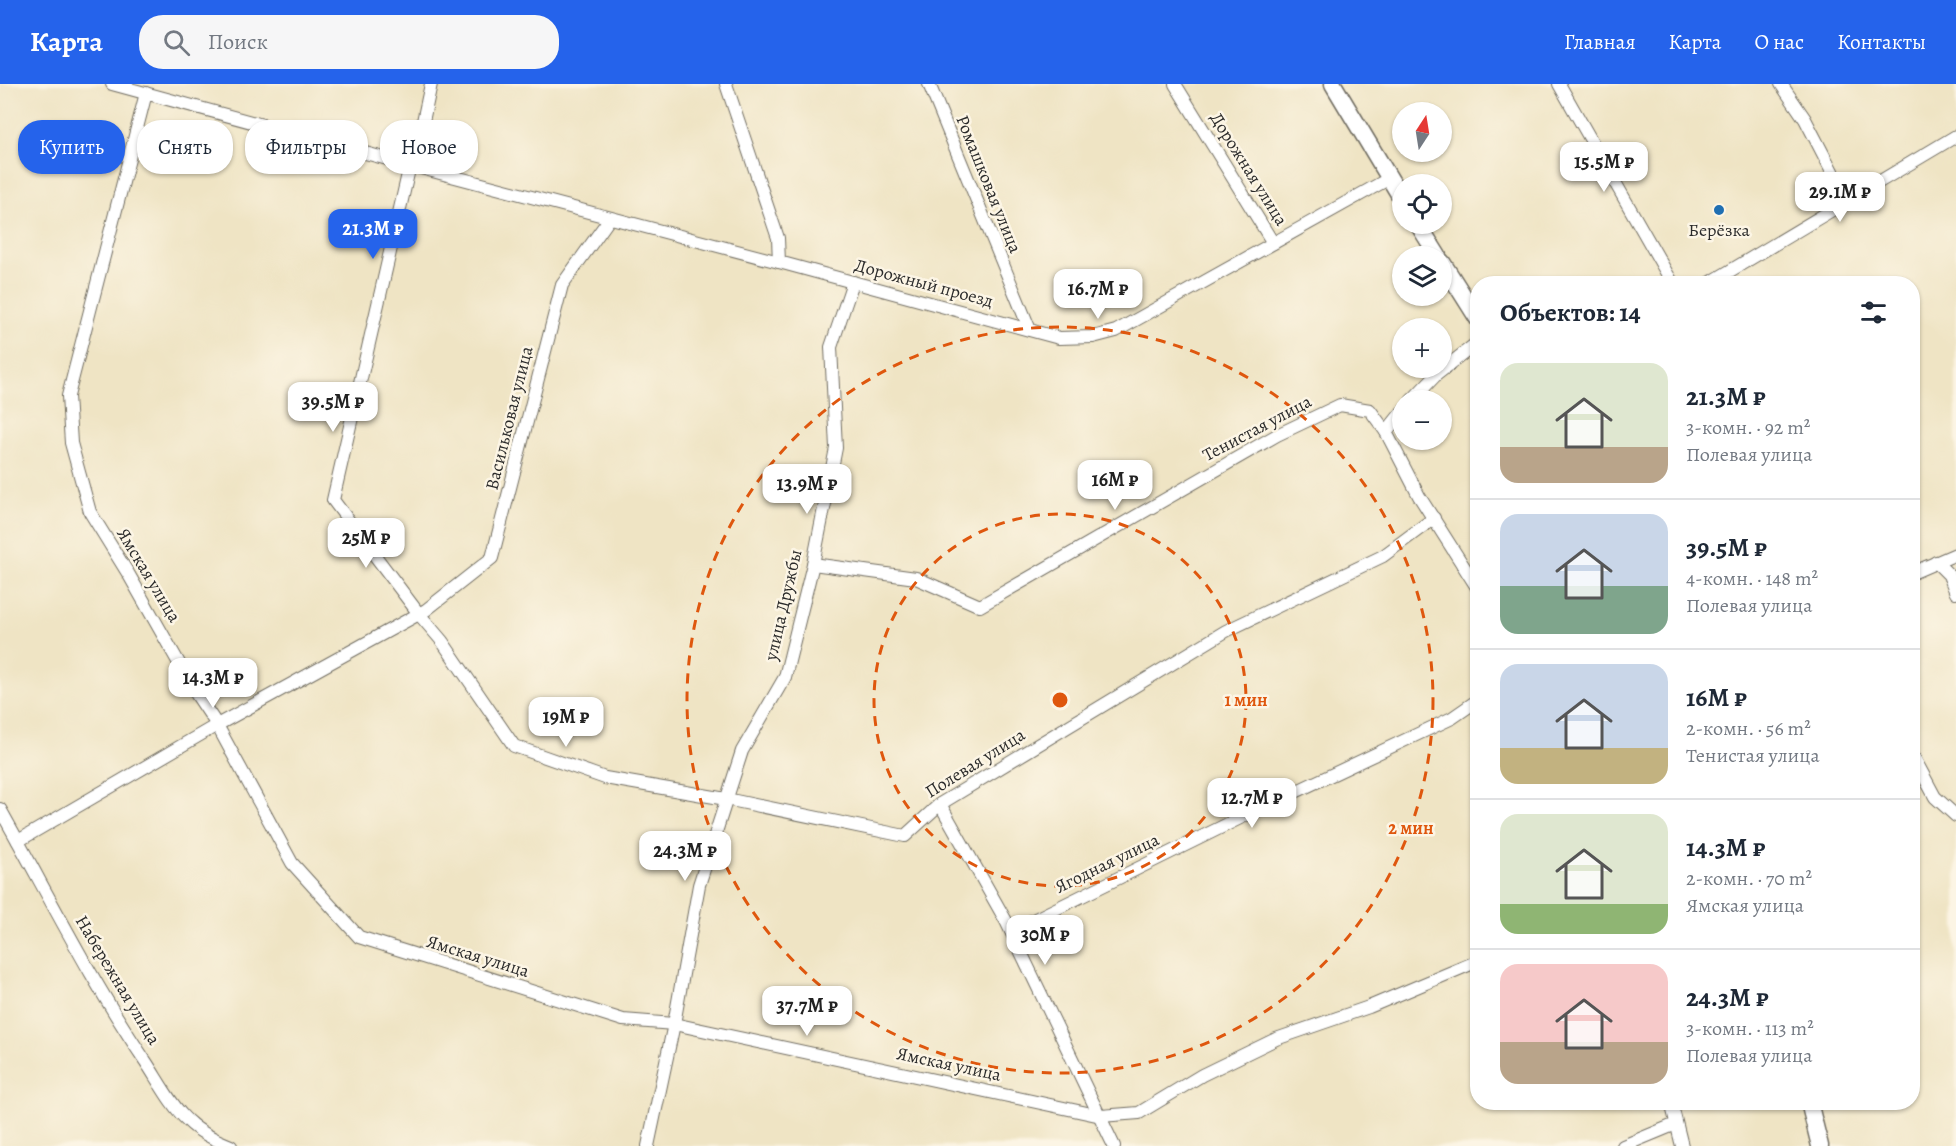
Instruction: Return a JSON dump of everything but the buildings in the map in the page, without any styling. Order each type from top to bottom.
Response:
[{"type":"main road","points":[[1333,84],[1392,182]]},
{"type":"main road","points":[[1452,278],[1470,306]]},
{"type":"main road","points":[[1811,1110],[1820,1146]]},
{"type":"street","name":"Дорожный проезд","points":[[112,84],[380,157]]},
{"type":"street","points":[[423,120],[431,84]]},
{"type":"street","points":[[726,84],[778,238],[779,262]]},
{"type":"street","name":"Ромашковая улица","points":[[929,84],[1030,330]]},
{"type":"street","name":"Дорожная улица","points":[[1175,84],[1273,243]]},
{"type":"street","points":[[1781,84],[1805,119],[1848,200]]},
{"type":"street","points":[[1560,86],[1668,276]]},
{"type":"street","name":"Ямская улица","points":[[146,93],[68,396],[71,443],[90,512],[217,724],[292,863],[359,937],[624,1020],[674,1024],[1101,1116],[1139,1113],[1202,1075],[1276,1038],[1369,1007],[1470,964]]},
{"type":"street","points":[[1721,276],[1956,136]]},
{"type":"street","points":[[409,174],[334,503],[423,612]]},
{"type":"street","name":"Дорожный проезд","points":[[442,174],[1059,338],[1093,337],[1116,331],[1390,178]]},
{"type":"street","name":"Васильковая улица","points":[[18,841],[217,724],[423,612],[492,558],[562,285],[610,218]]},
{"type":"street","name":"улица Дружбы","points":[[648,1146],[674,1024],[699,885],[742,751],[785,677],[813,564],[836,448],[831,347],[853,282]]},
{"type":"street","points":[[1422,390],[1436,375],[1470,348]]},
{"type":"street","name":"Тенистая улица","points":[[813,564],[916,578],[980,606],[1277,435],[1340,405],[1370,410],[1386,432]]},
{"type":"street","points":[[1392,424],[1386,432],[1419,496],[1470,576]]},
{"type":"street","name":"Полевая улица","points":[[423,612],[514,746],[605,778],[726,799],[905,836],[940,804],[1226,631],[1383,556],[1434,518]]},
{"type":"street","points":[[1920,569],[1956,554]]},
{"type":"street","points":[[1936,562],[1949,575],[1956,593]]},
{"type":"street","name":"Ягодная улица","points":[[1011,931],[1238,819],[1452,718],[1470,706]]},
{"type":"street","points":[[1920,769],[1935,797],[1956,816]]},
{"type":"street","points":[[940,804],[1011,931],[1114,1146]]},
{"type":"street","name":"Набережная улица","points":[[0,809],[80,957],[119,1022],[172,1101],[186,1120],[202,1133],[231,1146]]},
{"type":"street","points":[[1673,1110],[1682,1146]]},
{"type":"street","points":[[1623,1146],[1677,1124]]},
{"type":"place","name":"Берёзка","points":[[1719,210]]}]
